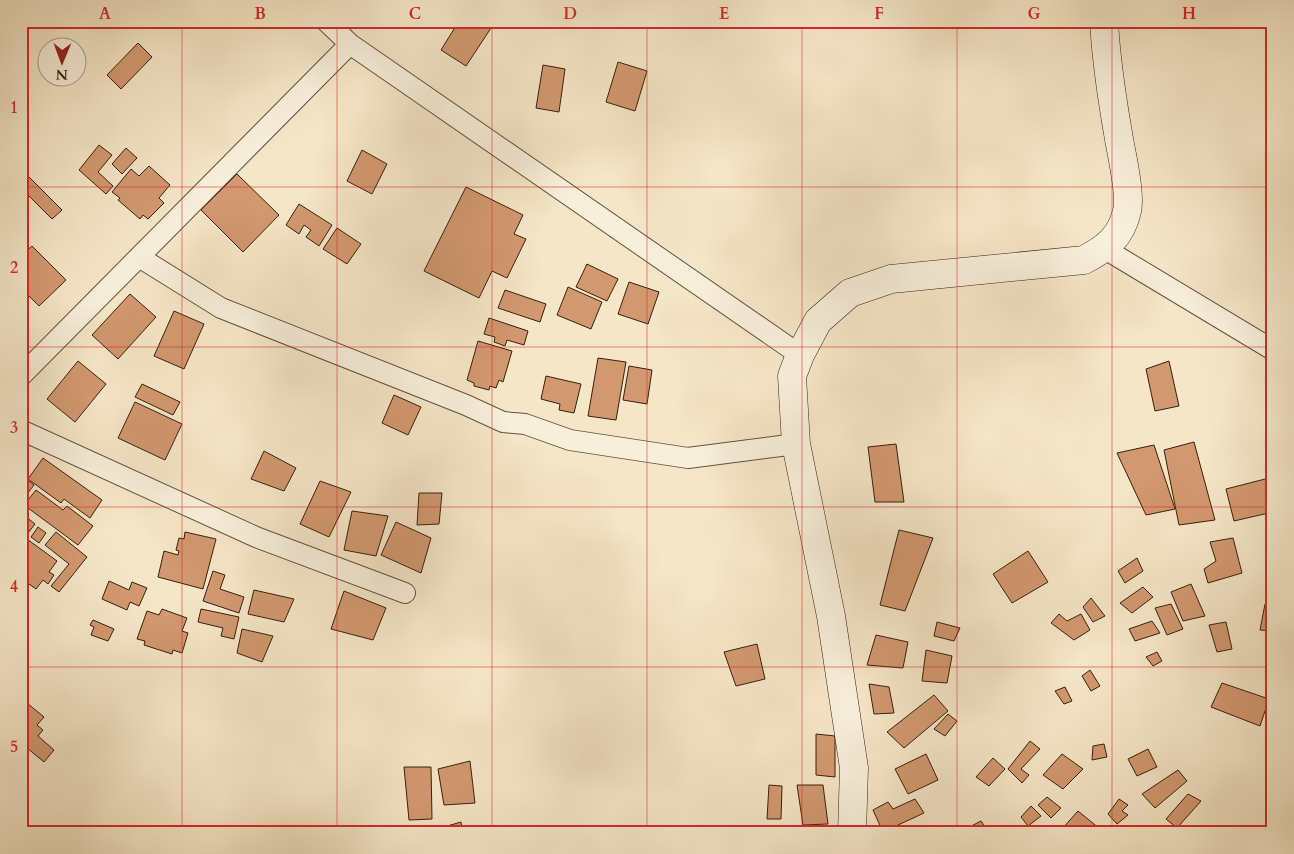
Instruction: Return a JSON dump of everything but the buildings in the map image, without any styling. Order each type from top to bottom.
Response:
[{"type":"street","points":[[326,21],[350,44],[800,356]]},
{"type":"street","points":[[852,833],[853,758],[831,616],[796,444],[792,376],[818,321],[850,293],[892,279],[1084,260],[1105,249],[1118,234],[1128,209],[1124,171],[1107,68],[1104,21]]},
{"type":"street","points":[[21,376],[350,44]]},
{"type":"street","points":[[1105,249],[1273,350]]},
{"type":"street","points":[[138,257],[221,308],[466,405],[503,422],[525,424],[570,440],[688,458],[796,444]]},
{"type":"street","points":[[21,430],[256,536],[405,592]]}]
